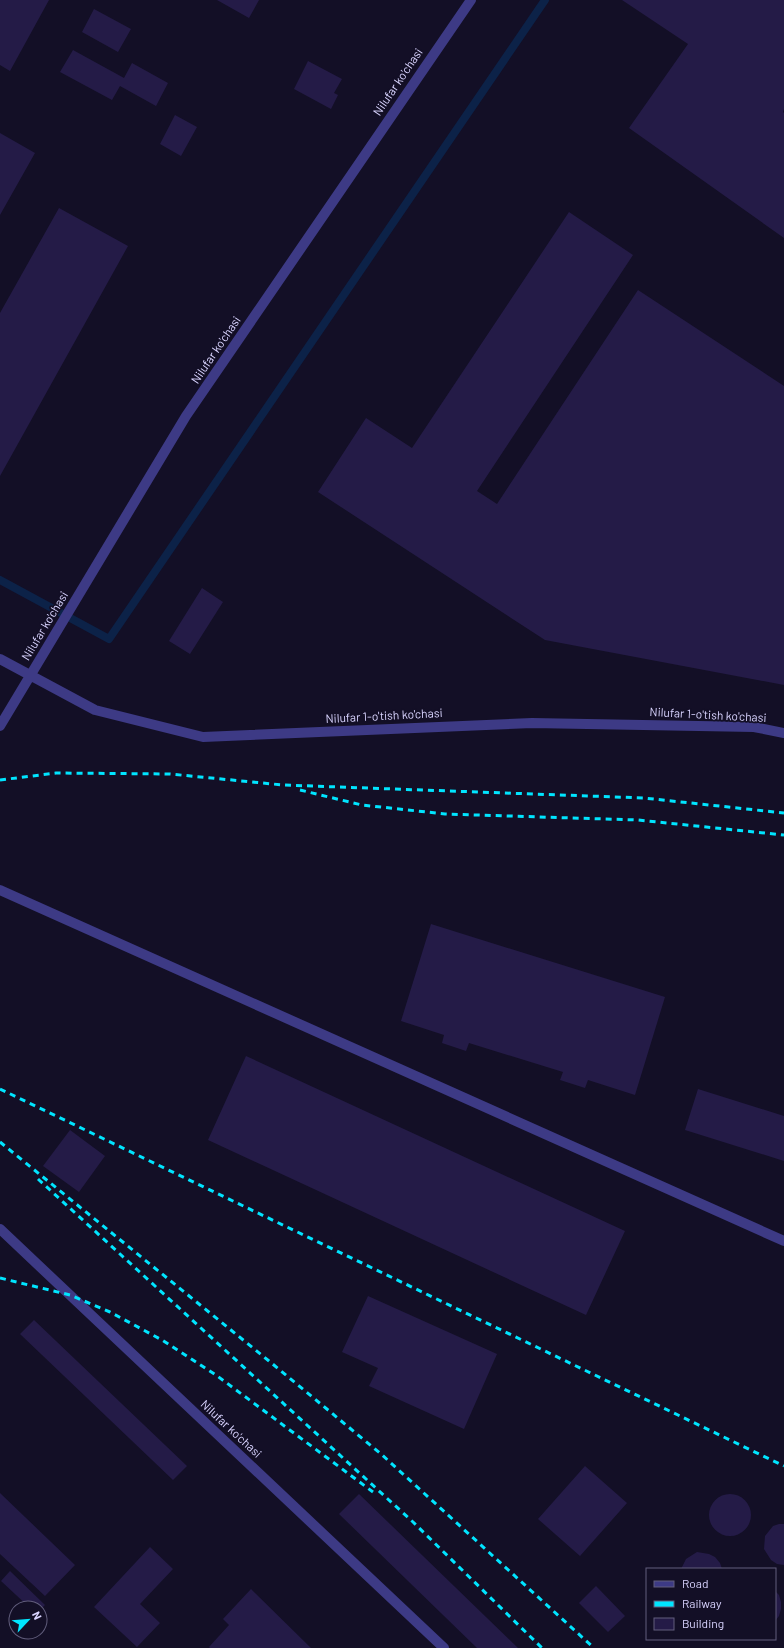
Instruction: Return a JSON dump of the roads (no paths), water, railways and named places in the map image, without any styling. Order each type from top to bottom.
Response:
[{"type":"street","name":"Nilufar ko'chasi","points":[[0,726],[186,416],[471,0]]},
{"type":"street","name":"Nilufar 1-o'tish ko'chasi","points":[[0,659],[95,710],[203,737],[532,722],[754,727],[784,732]]},
{"type":"street","points":[[0,890],[784,1241]]},
{"type":"street","name":"Nilufar ko'chasi","points":[[0,1229],[444,1648]]},
{"type":"waterway","points":[[0,580],[109,639],[545,0]]},
{"type":"railway","points":[[0,780],[56,773],[170,774],[283,785],[644,798],[784,813]]},
{"type":"railway","points":[[300,790],[362,805],[445,814],[638,820],[784,835]]},
{"type":"railway","points":[[0,1089],[784,1466]]},
{"type":"railway","points":[[0,1142],[381,1454],[594,1648]]},
{"type":"railway","points":[[38,1179],[413,1522],[542,1648]]},
{"type":"railway","points":[[0,1278],[70,1295],[110,1312],[162,1340],[216,1375],[373,1492]]}]
